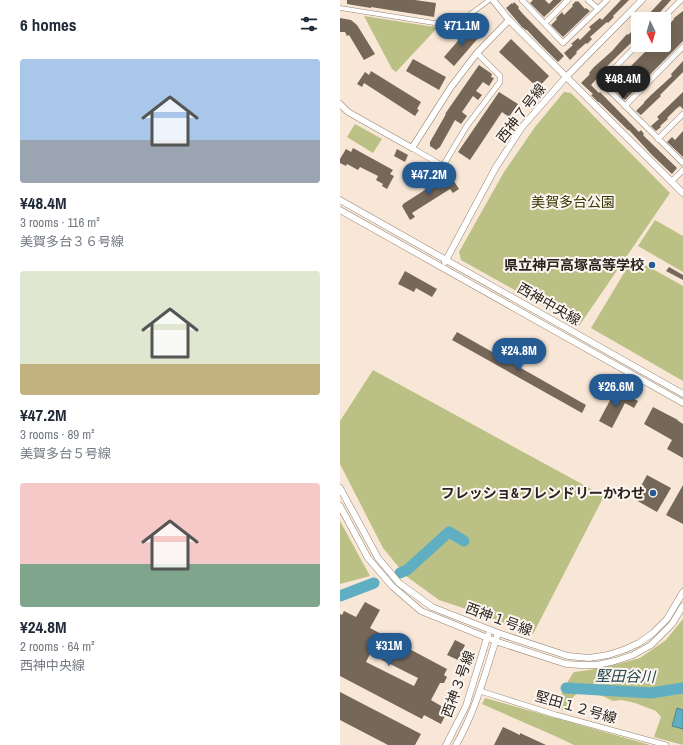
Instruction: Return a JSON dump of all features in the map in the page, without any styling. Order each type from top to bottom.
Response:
[{"type":"street","points":[[522,0],[563,43],[607,0]]},
{"type":"street","points":[[545,23],[568,0]]},
{"type":"street","points":[[588,0],[598,9]]},
{"type":"street","name":"西神７号線","points":[[442,268],[496,167],[522,127],[566,77],[642,0]]},
{"type":"street","points":[[669,12],[681,0]]},
{"type":"street","points":[[340,8],[447,24],[461,21],[490,1],[683,193]]},
{"type":"street","points":[[412,148],[451,87],[477,53],[509,20]]},
{"type":"street","points":[[625,106],[683,47]]},
{"type":"street","points":[[631,51],[601,82],[683,163]]},
{"type":"street","points":[[340,104],[348,112],[444,166],[466,127],[500,82],[500,76],[477,53]]},
{"type":"street","points":[[658,139],[683,114]]},
{"type":"street","points":[[671,182],[683,170]]},
{"type":"street","name":"西神中央線","points":[[340,200],[683,394]]},
{"type":"street","name":"西神中央線","points":[[340,210],[683,403]]},
{"type":"street","name":"西神１号線","points":[[340,488],[378,558],[399,583],[432,607],[568,656],[589,658],[608,655],[639,643],[653,633],[667,619],[683,592]]},
{"type":"street","name":"西神１号線","points":[[340,506],[368,558],[392,586],[421,611],[495,641],[566,664],[597,665],[633,655],[651,644],[672,624],[683,606]]},
{"type":"street","name":"西神３号線","points":[[446,745],[466,706],[490,629]]},
{"type":"street","name":"西神３号線","points":[[456,745],[480,691],[498,632]]},
{"type":"street","name":"堅田１２号線","points":[[480,691],[556,715],[666,745]]},
{"type":"green space","points":[[364,16],[438,27],[396,72],[392,69]]},
{"type":"green space","name":"美賀多台公園","points":[[564,92],[571,93],[670,193],[579,326],[461,260],[459,252],[504,172],[535,127]]},
{"type":"green space","points":[[355,124],[382,139],[373,153],[347,137]]},
{"type":"green space","points":[[655,220],[683,236],[683,272],[638,246]]},
{"type":"green space","name":"県立神戸高塚高等学校","points":[[633,258],[683,286],[683,381],[591,328]]},
{"type":"green space","points":[[373,370],[604,496],[533,634],[439,600],[406,576],[383,548],[340,464],[340,421]]},
{"type":"green space","points":[[340,521],[370,576],[340,584]]},
{"type":"green space","points":[[683,619],[683,745],[654,737],[661,717],[656,711],[635,703],[622,700],[613,701],[598,694],[579,692],[573,697],[569,712],[554,708],[574,672],[614,665],[640,658],[666,640]]},
{"type":"green space","points":[[485,698],[650,745],[574,745],[482,704]]},
{"type":"water","points":[[677,708],[683,710],[683,729],[672,726]]},
{"type":"building","points":[[347,0],[415,0],[436,3],[434,17],[347,4]]},
{"type":"building","points":[[533,0],[545,0],[549,4],[553,0],[562,0],[544,17],[530,3]]},
{"type":"building","points":[[621,0],[629,0],[608,23],[607,22],[590,37],[592,39],[576,52],[577,53],[570,60],[564,53],[573,45],[571,44],[578,38],[580,40],[591,29],[589,27],[600,18],[602,20]]},
{"type":"building","points":[[662,0],[671,0],[660,12],[651,12]]},
{"type":"building","points":[[576,1],[578,1],[585,9],[586,8],[590,11],[563,37],[551,25],[562,12],[564,15]]},
{"type":"building","points":[[514,2],[522,13],[564,56],[558,62],[527,30],[522,27],[506,8]]},
{"type":"building","points":[[683,11],[683,41],[625,100],[609,84],[614,80],[615,81],[645,52],[671,52],[671,22]]},
{"type":"building","points":[[340,18],[351,20],[357,25],[375,54],[364,60],[349,35],[347,36],[345,32],[340,32]]},
{"type":"building","points":[[469,28],[479,37],[454,66],[444,57]]},
{"type":"building","points":[[631,32],[631,43],[598,75],[599,76],[591,85],[599,93],[600,92],[639,132],[641,130],[644,134],[643,135],[677,168],[672,174],[629,130],[591,95],[593,94],[581,83],[590,74],[589,73],[594,67],[612,51],[627,34],[628,35]]},
{"type":"building","points":[[511,39],[549,76],[538,88],[499,52]]},
{"type":"building","points":[[413,59],[446,77],[439,90],[406,71]]},
{"type":"building","points":[[683,61],[683,72],[660,95],[661,96],[641,115],[636,111],[672,76],[671,74]]},
{"type":"building","points":[[479,65],[492,74],[491,77],[494,78],[489,86],[483,82],[476,91],[482,95],[478,100],[473,96],[462,112],[467,116],[461,124],[455,120],[440,147],[436,150],[430,146],[430,142],[445,114]]},
{"type":"building","points":[[371,71],[421,102],[417,109],[419,110],[415,116],[364,83],[362,87],[357,84],[365,72],[369,75]]},
{"type":"building","points":[[499,92],[518,104],[509,117],[502,112],[470,160],[458,152]]},
{"type":"building","points":[[683,92],[683,109],[680,106],[676,109],[656,131],[651,126],[659,119],[657,117]]},
{"type":"building","points":[[683,131],[683,157],[667,142],[672,137],[675,140]]},
{"type":"building","points":[[353,148],[393,170],[390,174],[394,176],[387,189],[382,186],[383,184],[376,180],[378,176],[360,167],[358,170],[347,164],[346,166],[340,163],[340,159],[346,149],[351,152]]},
{"type":"building","points":[[397,149],[408,155],[405,162],[394,156]]},
{"type":"building","points":[[445,177],[447,181],[452,178],[459,189],[453,193],[450,189],[412,213],[415,217],[410,220],[402,206],[403,204]]},
{"type":"building","points":[[669,267],[683,275],[683,280],[666,271]]},
{"type":"building","points":[[405,271],[437,289],[432,297],[416,288],[414,292],[398,284]]},
{"type":"building","points":[[457,332],[586,405],[582,413],[452,340]]},
{"type":"building","points":[[616,389],[638,401],[634,408],[625,403],[612,428],[599,421]]},
{"type":"building","points":[[653,407],[683,424],[683,458],[667,449],[672,440],[644,424]]},
{"type":"building","points":[[647,475],[671,488],[657,512],[634,499]]},
{"type":"building","points":[[683,485],[683,524],[666,515]]},
{"type":"building","points":[[365,602],[380,610],[370,628],[447,669],[444,675],[447,677],[444,683],[440,683],[431,700],[448,710],[441,724],[424,715],[422,719],[340,676],[340,614],[342,615],[344,611],[356,617]],"holes":[[[370,654],[418,678],[414,686],[366,662]]]},
{"type":"building","points":[[455,640],[465,645],[458,660],[447,655]]},
{"type":"building","points":[[340,692],[421,734],[415,745],[388,745],[340,720]]},
{"type":"building","points":[[503,727],[520,735],[520,733],[546,745],[494,745]]},
{"type":"waterway","name":"堅田谷川","points":[[400,573],[407,570],[449,532],[464,541]]},
{"type":"waterway","name":"堅田谷川","points":[[340,596],[374,583]]},
{"type":"waterway","name":"堅田谷川","points":[[566,688],[651,693],[683,688]]},
{"type":"place","name":"県立神戸高塚高等学校","points":[[652,265]]},
{"type":"place","name":"フレッショ&フレンドリーかわせ","points":[[653,493]]}]
